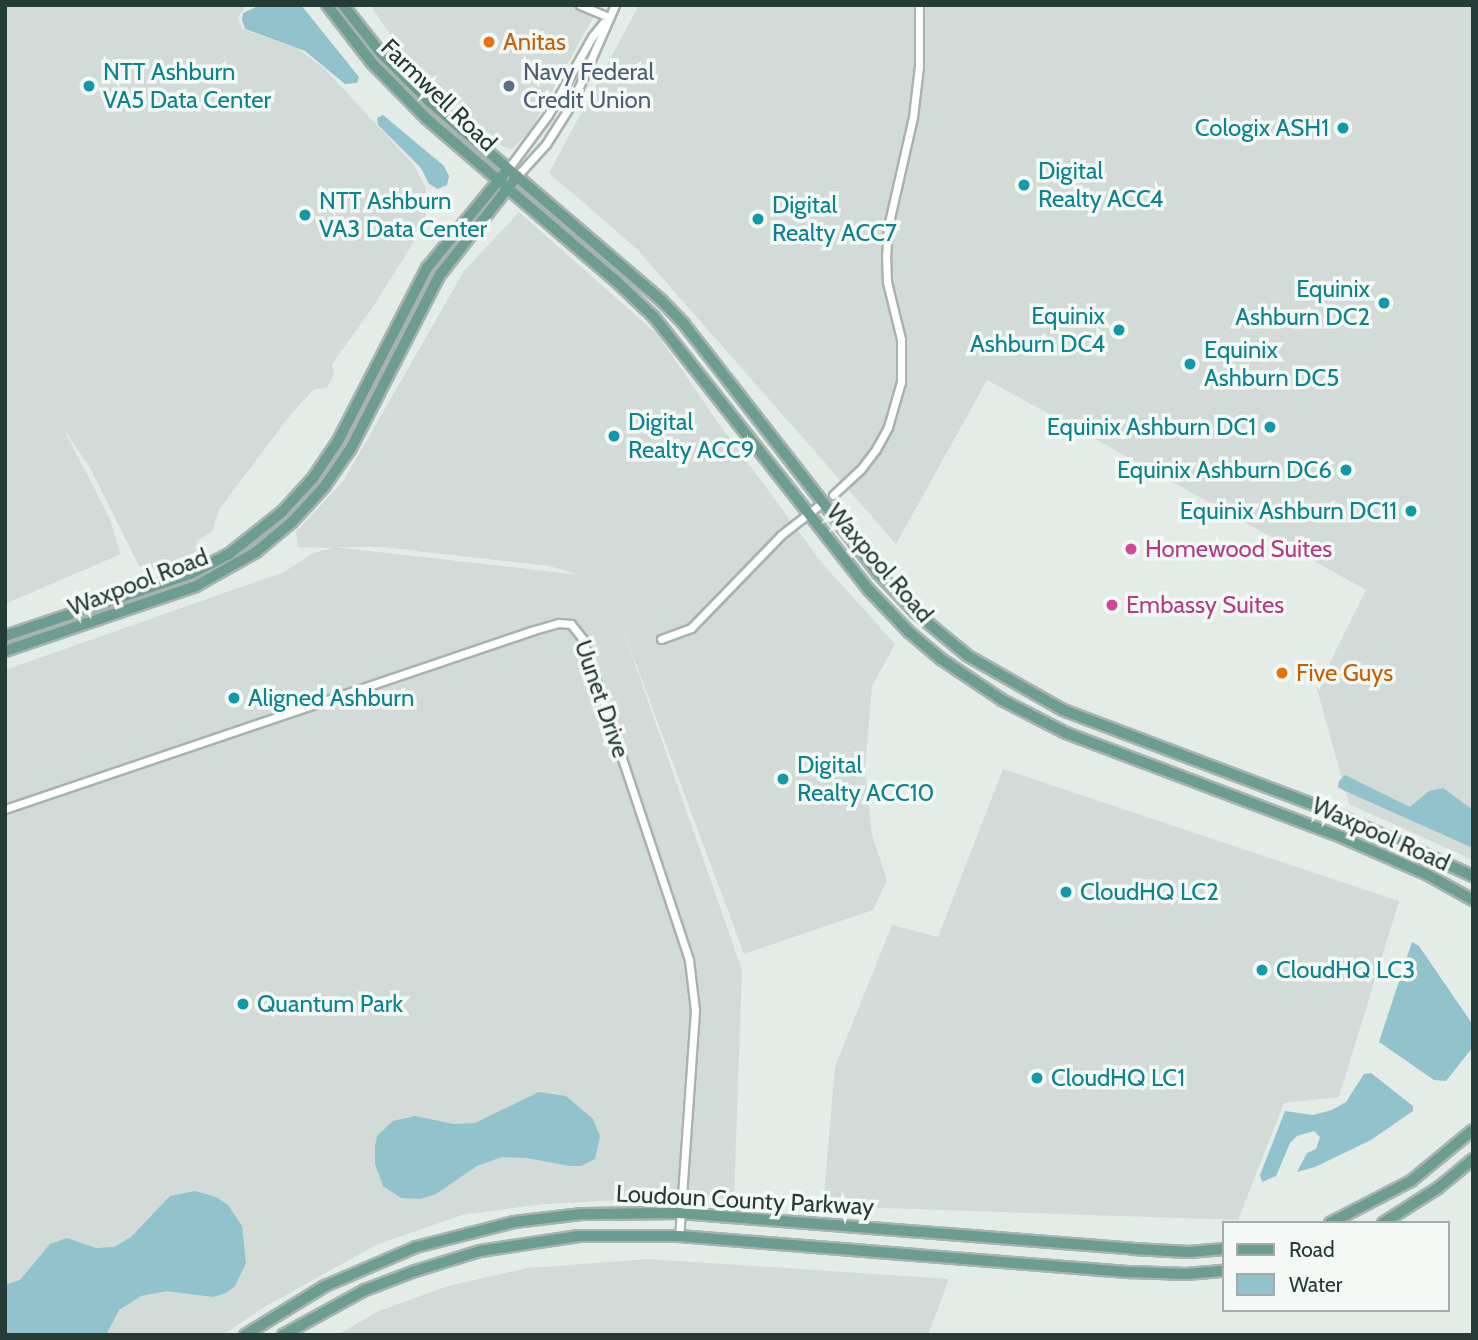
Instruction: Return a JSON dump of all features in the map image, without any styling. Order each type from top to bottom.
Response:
[{"type":"main road","name":"Farmwell Road","points":[[327,5],[372,63],[396,88],[498,180]]},
{"type":"main road","name":"Farmwell Road","points":[[344,5],[361,29],[405,78],[513,172]]},
{"type":"main road","name":"Waxpool Road","points":[[5,636],[190,574],[229,554],[282,512],[313,478],[338,441],[427,268],[498,180],[513,172]]},
{"type":"main road","name":"Waxpool Road","points":[[5,652],[196,586],[236,565],[292,522],[324,487],[351,448],[439,276],[507,187],[513,172]]},
{"type":"main road","name":"Waxpool Road","points":[[513,172],[636,278],[684,324],[878,573],[916,613],[968,656],[1024,690],[1084,719],[1381,832],[1473,876]]},
{"type":"main road","name":"Waxpool Road","points":[[498,180],[654,317],[869,590],[909,632],[957,671],[1014,708],[1075,737],[1341,837],[1428,875],[1473,900]]},
{"type":"main road","points":[[1334,1221],[1411,1181],[1473,1130]]},
{"type":"main road","points":[[1386,1221],[1438,1188],[1473,1159]]},
{"type":"main road","name":"Loudoun County Parkway","points":[[245,1335],[344,1276],[384,1259],[448,1237],[548,1217],[615,1212],[680,1213],[1133,1250],[1189,1252],[1222,1249]]},
{"type":"main road","name":"Loudoun County Parkway","points":[[283,1335],[327,1309],[384,1282],[480,1251],[579,1236],[678,1236],[1131,1272],[1187,1274],[1222,1271]]},
{"type":"street","points":[[580,5],[608,17]]},
{"type":"street","points":[[513,172],[545,144],[572,103],[615,5]]},
{"type":"street","points":[[833,495],[862,469],[876,449],[888,427],[901,382],[901,340],[887,282],[886,257],[891,213],[913,117],[919,65],[919,5]]},
{"type":"street","points":[[513,172],[592,37],[608,17]]},
{"type":"street","points":[[661,639],[691,628],[781,535],[822,503]]},
{"type":"street","name":"Uunet Drive","points":[[5,809],[534,630],[559,623],[571,624],[582,638],[689,960],[695,1010],[678,1236]]},
{"type":"shaded area","points":[[5,5],[247,5],[238,17],[242,29],[296,48],[324,68],[414,165],[425,186],[428,208],[420,232],[371,310],[332,364],[334,374],[327,388],[314,389],[292,413],[220,508],[212,531],[196,542],[200,550],[157,568],[139,566],[90,468],[63,428],[109,517],[121,554],[5,604]]},
{"type":"shaded area","points":[[370,5],[600,5],[530,131],[512,149],[502,146],[399,47]]},
{"type":"shaded area","points":[[639,5],[1473,5],[1473,860],[1349,804],[1317,689],[1366,590],[1137,462],[987,380],[896,544],[637,249],[549,173]]},
{"type":"shaded area","points":[[519,212],[658,335],[719,424],[822,563],[895,644],[872,686],[865,769],[872,835],[887,880],[873,910],[744,954],[620,621],[742,970],[734,1199],[668,1198],[544,1204],[462,1215],[376,1245],[266,1306],[223,1335],[5,1335],[5,670],[284,572],[313,553],[333,548],[298,547],[296,532],[344,480],[464,271]],"holes":[[[334,547],[382,547],[549,566],[580,575]]]},
{"type":"shaded area","points":[[1003,769],[1399,901],[1339,1097],[1284,1103],[1238,1220],[823,1206],[835,1067],[892,925],[938,937]]},
{"type":"shaded area","points":[[649,1259],[949,1279],[928,1335],[337,1335],[379,1311],[448,1286],[528,1268]]},
{"type":"water","points":[[301,5],[359,77],[357,83],[345,84],[305,51],[245,29],[243,13],[258,6]]},
{"type":"water","points":[[383,115],[444,166],[449,176],[447,185],[438,189],[429,184],[421,168],[378,125],[377,118]]},
{"type":"water","points":[[1345,775],[1410,807],[1429,791],[1443,788],[1473,810],[1473,848],[1343,790],[1338,787],[1339,781]]},
{"type":"water","points":[[1412,942],[1419,946],[1473,1025],[1473,1047],[1446,1081],[1434,1080],[1379,1042]]},
{"type":"water","points":[[1371,1073],[1413,1106],[1413,1111],[1371,1140],[1315,1167],[1297,1172],[1307,1153],[1316,1149],[1320,1137],[1314,1131],[1297,1136],[1290,1143],[1276,1176],[1262,1182],[1260,1175],[1285,1111],[1313,1115],[1332,1110],[1346,1102],[1364,1074]]},
{"type":"water","points":[[539,1092],[566,1096],[593,1119],[600,1136],[595,1159],[581,1166],[571,1166],[526,1158],[502,1157],[477,1166],[436,1194],[420,1199],[401,1198],[383,1186],[375,1164],[375,1146],[377,1136],[393,1121],[415,1116],[454,1124],[475,1123]]},
{"type":"water","points":[[195,1191],[216,1197],[228,1205],[242,1226],[246,1263],[235,1286],[226,1293],[213,1297],[167,1291],[141,1296],[119,1310],[106,1335],[5,1335],[5,1285],[20,1280],[50,1244],[67,1238],[96,1248],[114,1247],[131,1237],[170,1196]]},
{"type":"place","name":"Anitas","points":[[489,42]]},
{"type":"place","name":"NTT Ashburn VA5 Data Center","points":[[89,86]]},
{"type":"place","name":"Navy Federal Credit Union","points":[[509,86]]},
{"type":"place","name":"Cologix ASH1","points":[[1343,128]]},
{"type":"place","name":"Digital Realty ACC4","points":[[1024,185]]},
{"type":"place","name":"NTT Ashburn VA3 Data Center","points":[[305,215]]},
{"type":"place","name":"Digital Realty ACC7","points":[[758,219]]},
{"type":"place","name":"Equinix Ashburn DC2","points":[[1384,303]]},
{"type":"place","name":"Equinix Ashburn DC4","points":[[1119,330]]},
{"type":"place","name":"Equinix Ashburn DC5","points":[[1190,364]]},
{"type":"place","name":"Equinix Ashburn DC1","points":[[1270,427]]},
{"type":"place","name":"Digital Realty ACC9","points":[[614,436]]},
{"type":"place","name":"Equinix Ashburn DC6","points":[[1346,470]]},
{"type":"place","name":"Equinix Ashburn DC11","points":[[1411,511]]},
{"type":"place","name":"Homewood Suites","points":[[1131,549]]},
{"type":"place","name":"Embassy Suites","points":[[1112,605]]},
{"type":"place","name":"Five Guys","points":[[1282,673]]},
{"type":"place","name":"Aligned Ashburn","points":[[234,698]]},
{"type":"place","name":"Digital Realty ACC10","points":[[783,779]]},
{"type":"place","name":"CloudHQ LC2","points":[[1066,892]]},
{"type":"place","name":"CloudHQ LC3","points":[[1262,970]]},
{"type":"place","name":"Quantum Park","points":[[243,1004]]},
{"type":"place","name":"CloudHQ LC1","points":[[1037,1078]]}]
